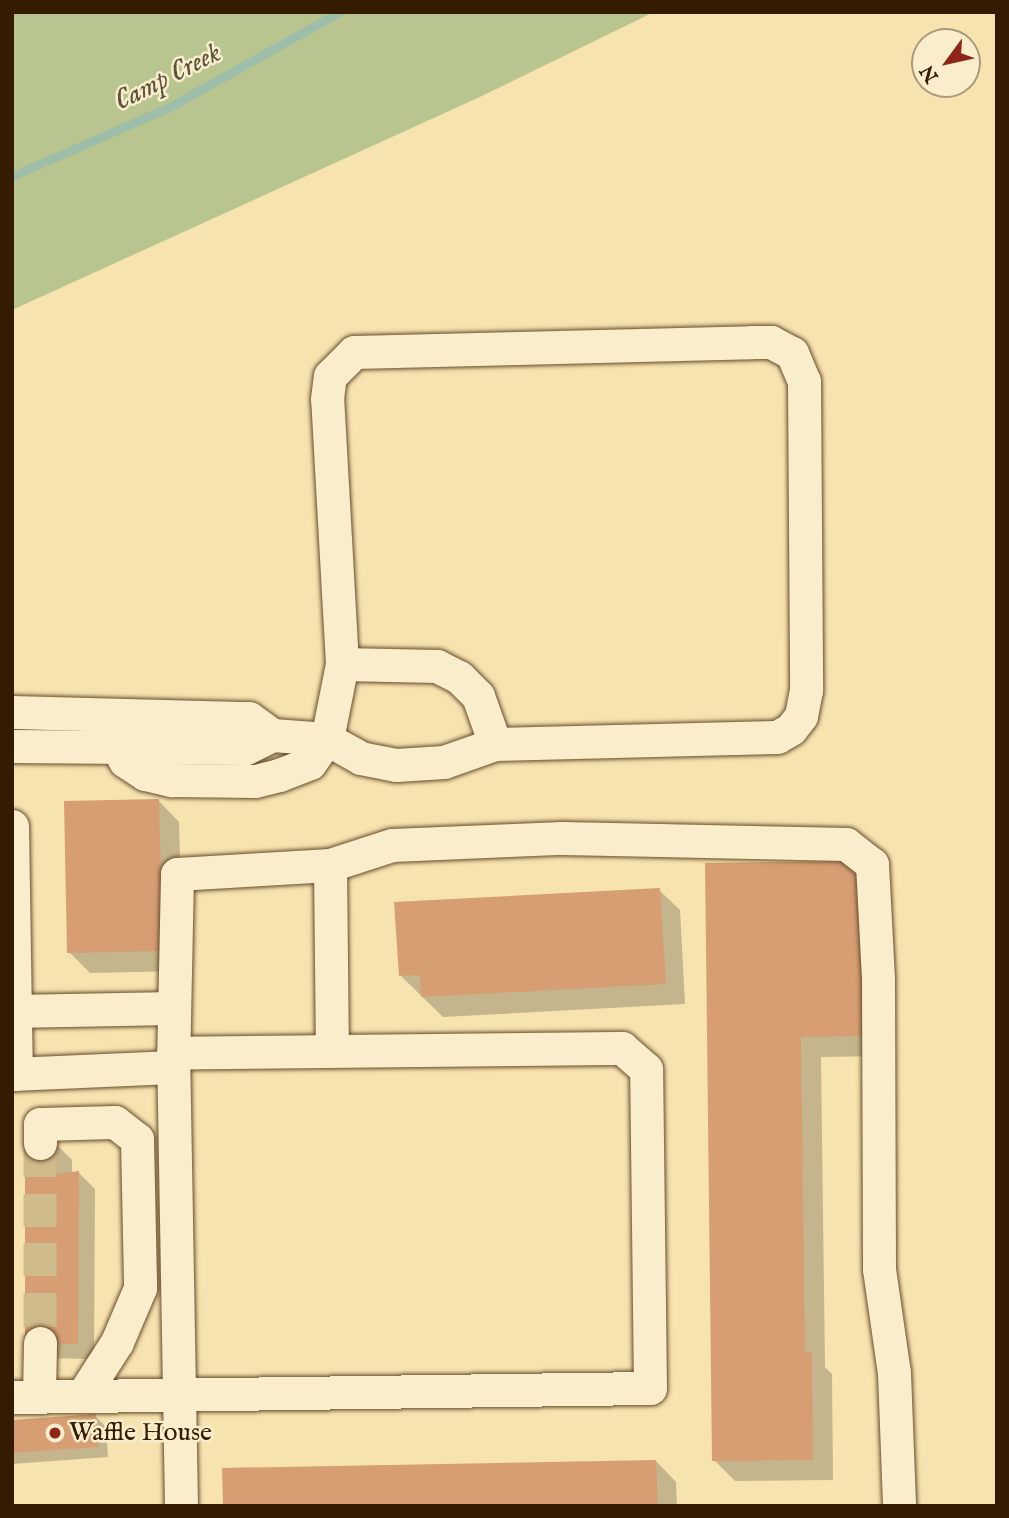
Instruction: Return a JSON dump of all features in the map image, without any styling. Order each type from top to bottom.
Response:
[{"type":"lane","points":[[12,712],[117,715],[249,719],[272,735],[327,739],[361,758],[396,765],[444,762],[495,744],[778,737],[801,716],[806,690],[804,381],[792,353],[771,342],[354,352],[340,361],[330,376],[327,399],[342,664],[327,739],[310,763],[279,775],[255,781],[191,780],[145,774],[125,761],[117,747],[117,715]]},
{"type":"lane","points":[[342,664],[437,666],[459,677],[478,696],[495,744]]},
{"type":"lane","points":[[12,747],[246,748],[272,735]]},
{"type":"lane","points":[[191,780],[193,747]]},
{"type":"lane","points":[[12,826],[14,1074],[87,1071],[173,1060],[332,1051],[622,1048],[646,1069],[650,1388],[26,1397],[40,1343]]},
{"type":"lane","points":[[181,1506],[173,1060],[177,874],[330,865],[392,845],[562,838],[846,844],[872,864],[878,978],[879,1269],[894,1373],[899,1506]]},
{"type":"lane","points":[[330,865],[332,1051]]},
{"type":"lane","points":[[14,1011],[174,1008]]},
{"type":"lane","points":[[87,1071],[88,1123]]},
{"type":"lane","points":[[40,1143],[40,1124],[115,1122],[137,1139],[140,1288],[117,1342],[83,1395]]},
{"type":"green space","points":[[12,12],[654,12],[482,96],[12,310]]},
{"type":"building","points":[[159,799],[163,951],[67,953],[64,801]]},
{"type":"building","points":[[865,861],[867,1036],[801,1037],[805,1352],[812,1352],[813,1460],[712,1461],[705,863]]},
{"type":"building","points":[[660,888],[666,984],[421,997],[420,975],[399,976],[394,902]]},
{"type":"building","points":[[56,1142],[57,1174],[79,1171],[78,1344],[25,1343],[25,1144]]},
{"type":"building","name":"Waffle House","points":[[96,1414],[98,1447],[12,1453],[12,1420]]},
{"type":"building","points":[[656,1460],[658,1506],[223,1506],[222,1468]]},
{"type":"waterway","name":"Camp Creek","points":[[12,176],[168,108],[339,12]]},
{"type":"tunnel","points":[[40,1143],[40,1343]]},
{"type":"place","name":"Waffle House","points":[[55,1433]]}]
